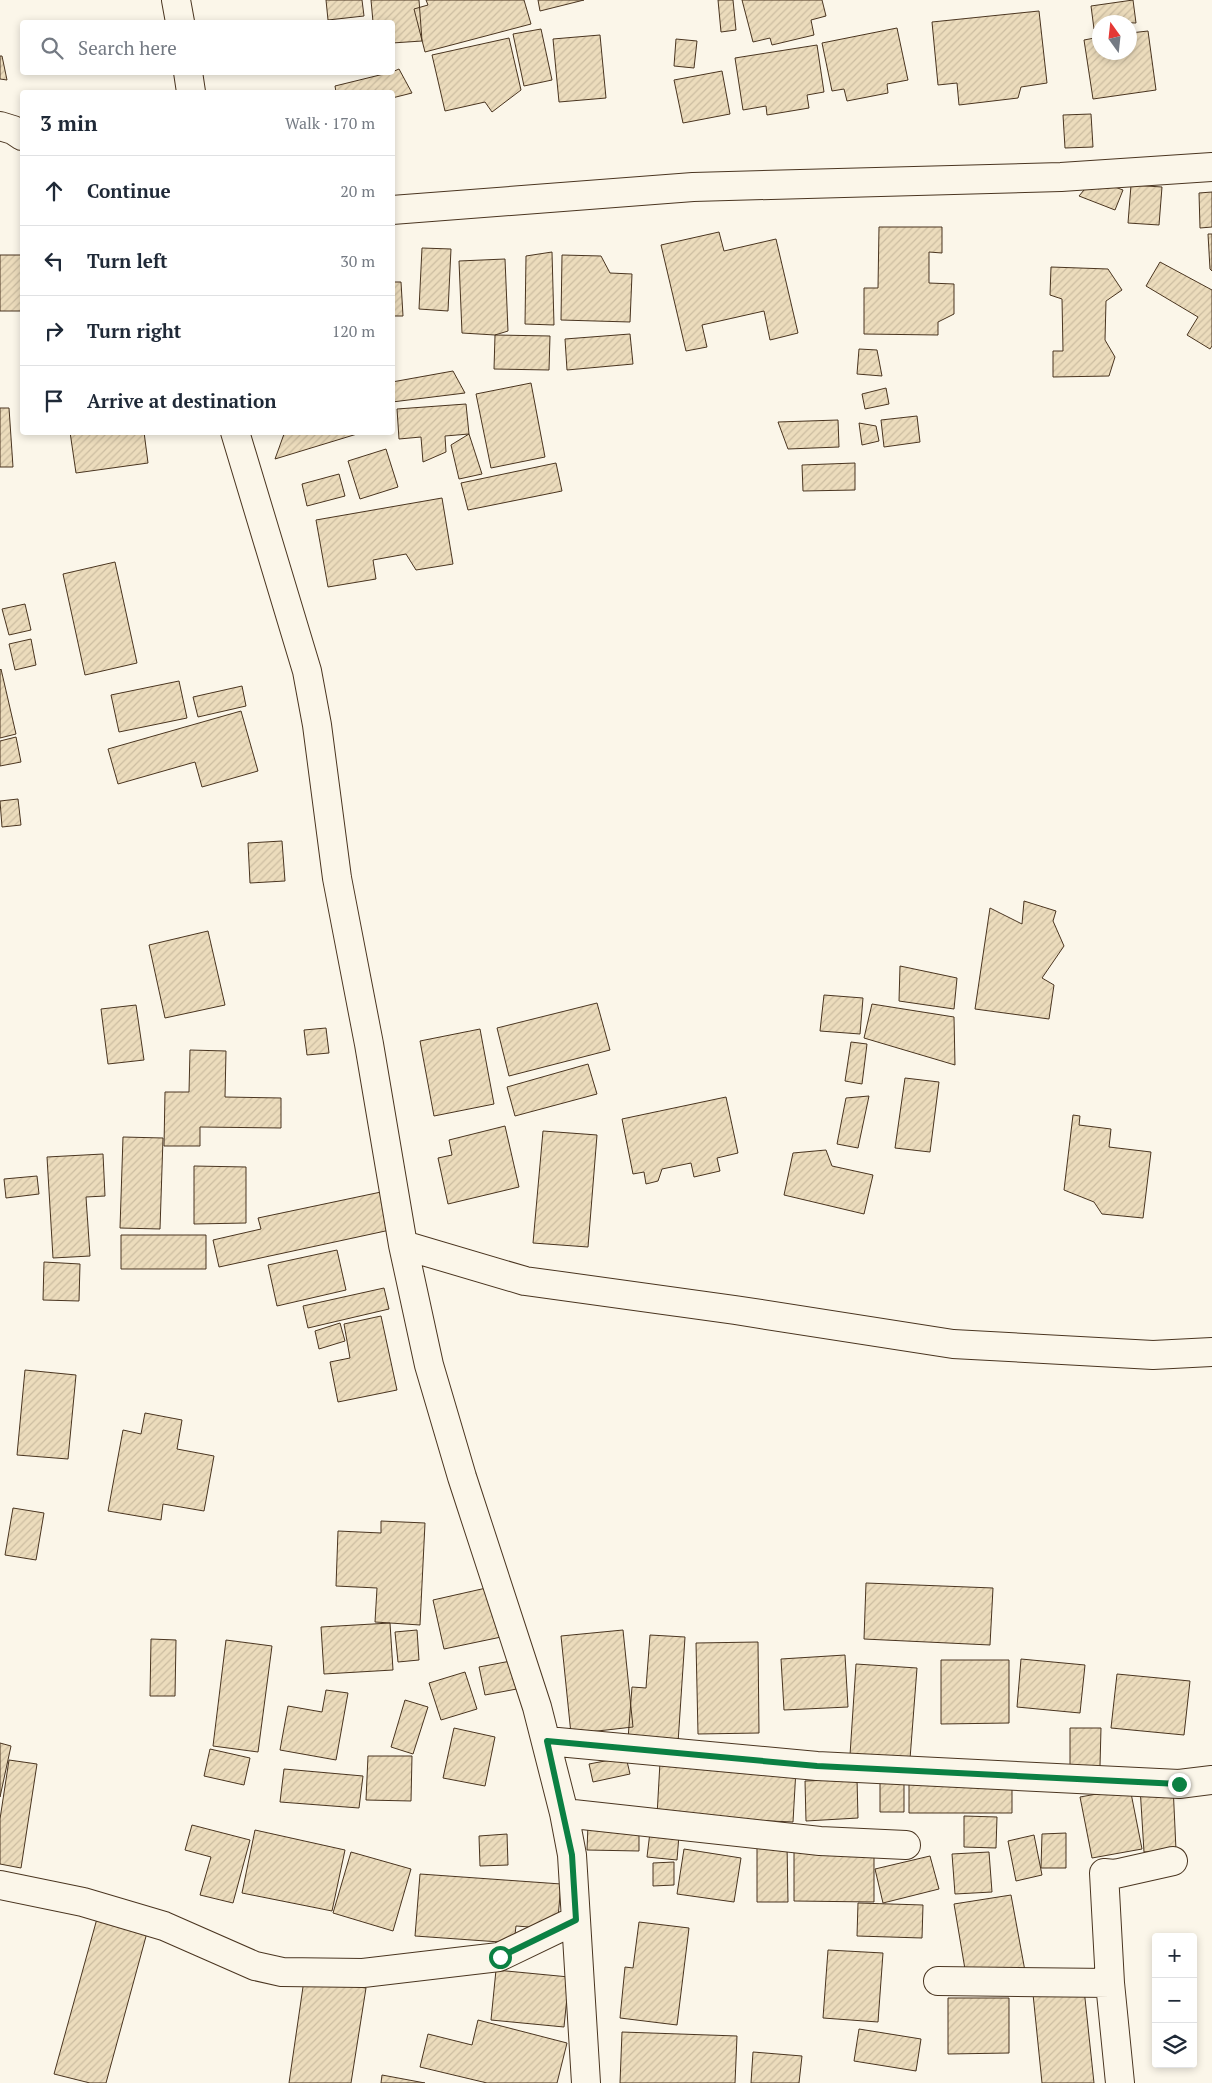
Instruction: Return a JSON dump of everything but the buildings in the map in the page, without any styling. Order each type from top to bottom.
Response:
[{"type":"street","points":[[176,0],[180,20]]},
{"type":"street","points":[[188,75],[191,90]]},
{"type":"street","points":[[0,126],[20,135]]},
{"type":"street","points":[[395,210],[693,187],[1061,177],[1212,167]]},
{"type":"street","points":[[236,435],[307,671],[317,725],[337,878],[370,1044],[403,1245],[429,1364],[462,1477],[538,1707],[564,1813],[572,1855],[586,2083]]},
{"type":"street","points":[[403,1245],[525,1281],[735,1310],[954,1344],[1152,1355],[1212,1352]]},
{"type":"street","points":[[547,1741],[817,1766],[1179,1784],[1212,1780]]},
{"type":"street","points":[[564,1813],[820,1841],[906,1845]]},
{"type":"street","points":[[1120,2083],[1110,1983],[1104,1873],[1116,1874],[1173,1861]]},
{"type":"street","points":[[0,1884],[83,1902],[164,1926],[255,1966],[282,1972],[363,1973],[500,1957],[576,1920]]},
{"type":"street","points":[[938,1981],[1110,1983]]},
{"type":"route","points":[[500,1957],[576,1920],[572,1855],[547,1741],[817,1766],[1179,1784]]}]
